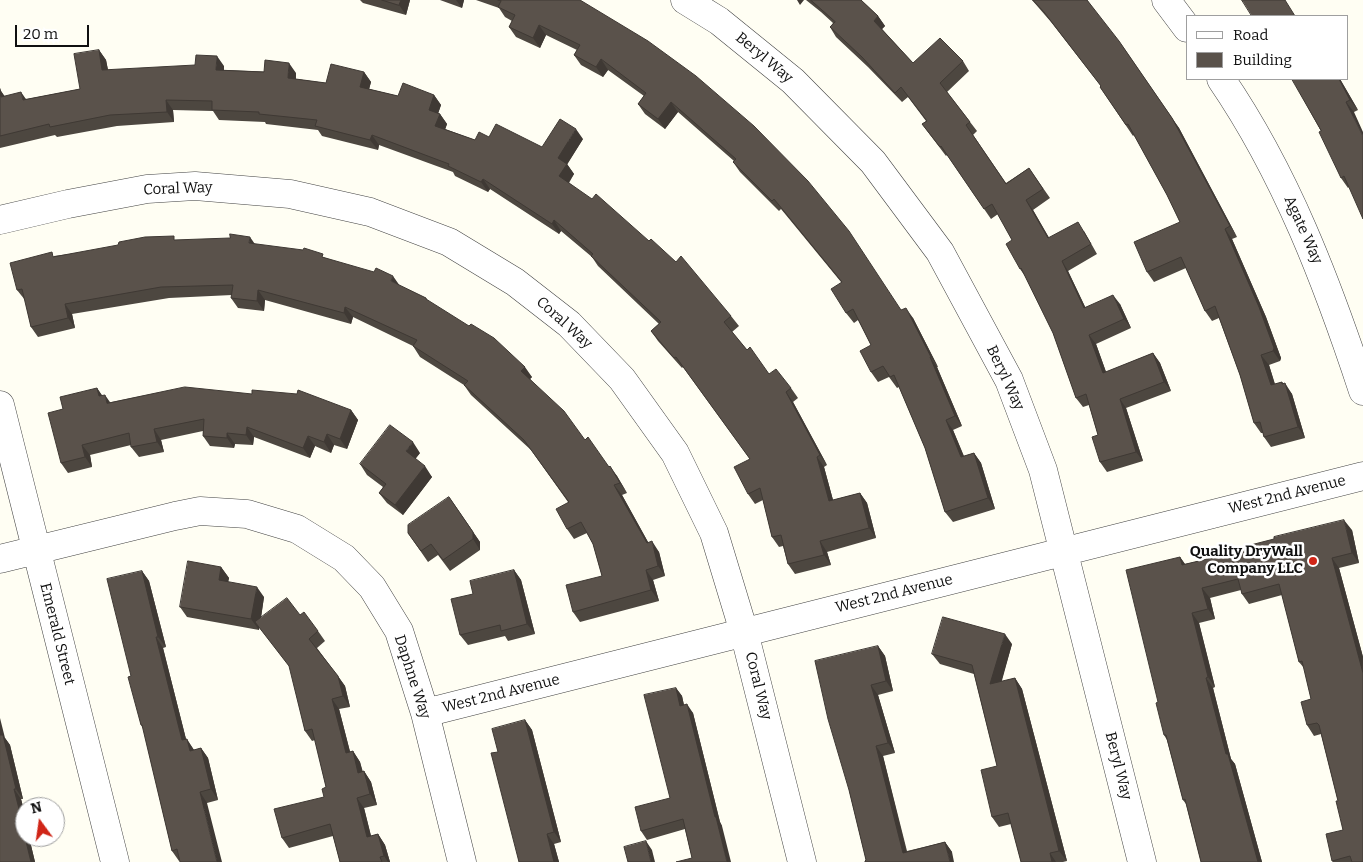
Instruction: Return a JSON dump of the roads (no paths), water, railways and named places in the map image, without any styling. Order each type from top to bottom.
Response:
[{"type":"street","name":"Beryl Way","points":[[685,0],[719,21],[793,81],[872,162],[940,252],[1009,380],[1043,470],[1142,862]]},
{"type":"street","points":[[1166,0],[1186,27]]},
{"type":"street","name":"Agate Way","points":[[1222,80],[1268,158],[1300,224],[1337,312],[1363,391]]},
{"type":"street","name":"Coral Way","points":[[0,220],[68,204],[147,189],[196,186],[290,194],[361,210],[449,242],[515,282],[569,324],[622,379],[675,453],[714,533],[744,632],[802,862]]},
{"type":"street","name":"Emerald Street","points":[[0,405],[115,862]]},
{"type":"street","name":"West 2nd Avenue","points":[[425,713],[1363,476]]},
{"type":"street","name":"Daphne Way","points":[[0,559],[200,511],[247,514],[297,529],[344,558],[372,588],[399,632],[425,713],[462,862]]},
{"type":"place","name":"Quality DryWall Company LLC","points":[[1313,561]]}]
